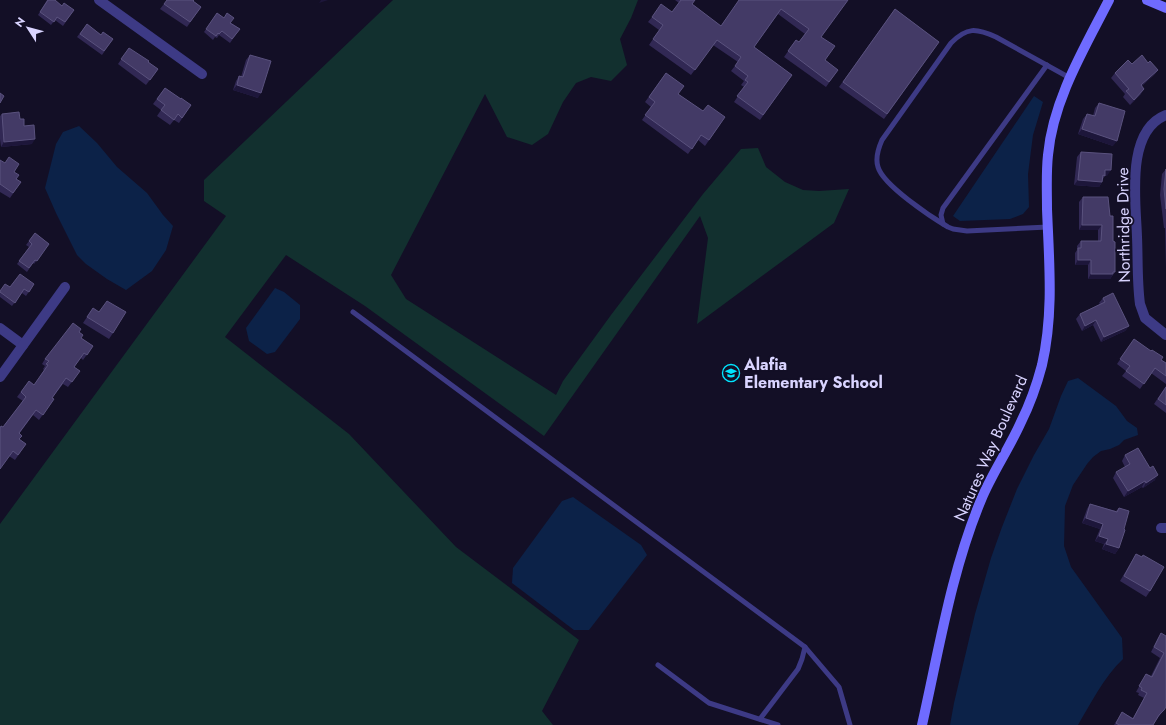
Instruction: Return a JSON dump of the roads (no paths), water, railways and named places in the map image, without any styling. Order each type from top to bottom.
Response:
[{"type":"street","points":[[99,0],[202,74]]},
{"type":"street","name":"Natures Way Boulevard","points":[[922,725],[956,575],[966,538],[990,481],[1021,422],[1037,382],[1042,364],[1047,339],[1050,310],[1046,174],[1049,143],[1056,114],[1070,78],[1109,0]]},
{"type":"street","points":[[1147,0],[1166,8]]},
{"type":"street","name":"Northridge Drive","points":[[1166,115],[1154,122],[1145,134],[1138,153],[1135,182],[1140,304],[1145,318],[1166,335]]},
{"type":"street","points":[[0,377],[65,287]]},
{"type":"street","points":[[0,328],[23,345]]},
{"type":"lane","points":[[1048,227],[967,231],[953,229],[942,224],[885,180],[880,172],[877,158],[878,149],[882,140],[951,43],[964,33],[976,30],[983,32],[1070,78]]},
{"type":"lane","points":[[942,224],[941,215],[943,208],[1047,65]]},
{"type":"lane","points":[[353,312],[805,647],[839,687],[850,725]]},
{"type":"lane","points":[[760,719],[798,669],[805,647]]},
{"type":"lane","points":[[658,666],[709,703],[778,725]]},
{"type":"water","points":[[1034,96],[1043,102],[1033,135],[1028,174],[1029,207],[1023,214],[1010,219],[960,221],[953,216]]},
{"type":"water","points":[[79,126],[97,143],[117,167],[147,193],[173,226],[166,250],[152,271],[126,290],[86,264],[77,255],[45,188],[56,144],[63,132]]},
{"type":"water","points":[[275,288],[284,292],[300,305],[300,319],[275,352],[267,354],[249,341],[246,328]]},
{"type":"water","points":[[1078,378],[1116,406],[1127,421],[1137,428],[1138,435],[1124,440],[1119,445],[1110,449],[1101,451],[1093,457],[1073,485],[1065,506],[1064,546],[1071,567],[1122,638],[1123,659],[1104,682],[1078,725],[950,725],[975,614],[991,558],[1002,527],[1017,489],[1049,429],[1068,381]]},
{"type":"water","points":[[573,497],[641,545],[647,555],[589,630],[574,630],[512,583],[513,568],[562,501]]},
{"type":"place","name":"Alafia Elementary School","points":[[731,373]]}]
